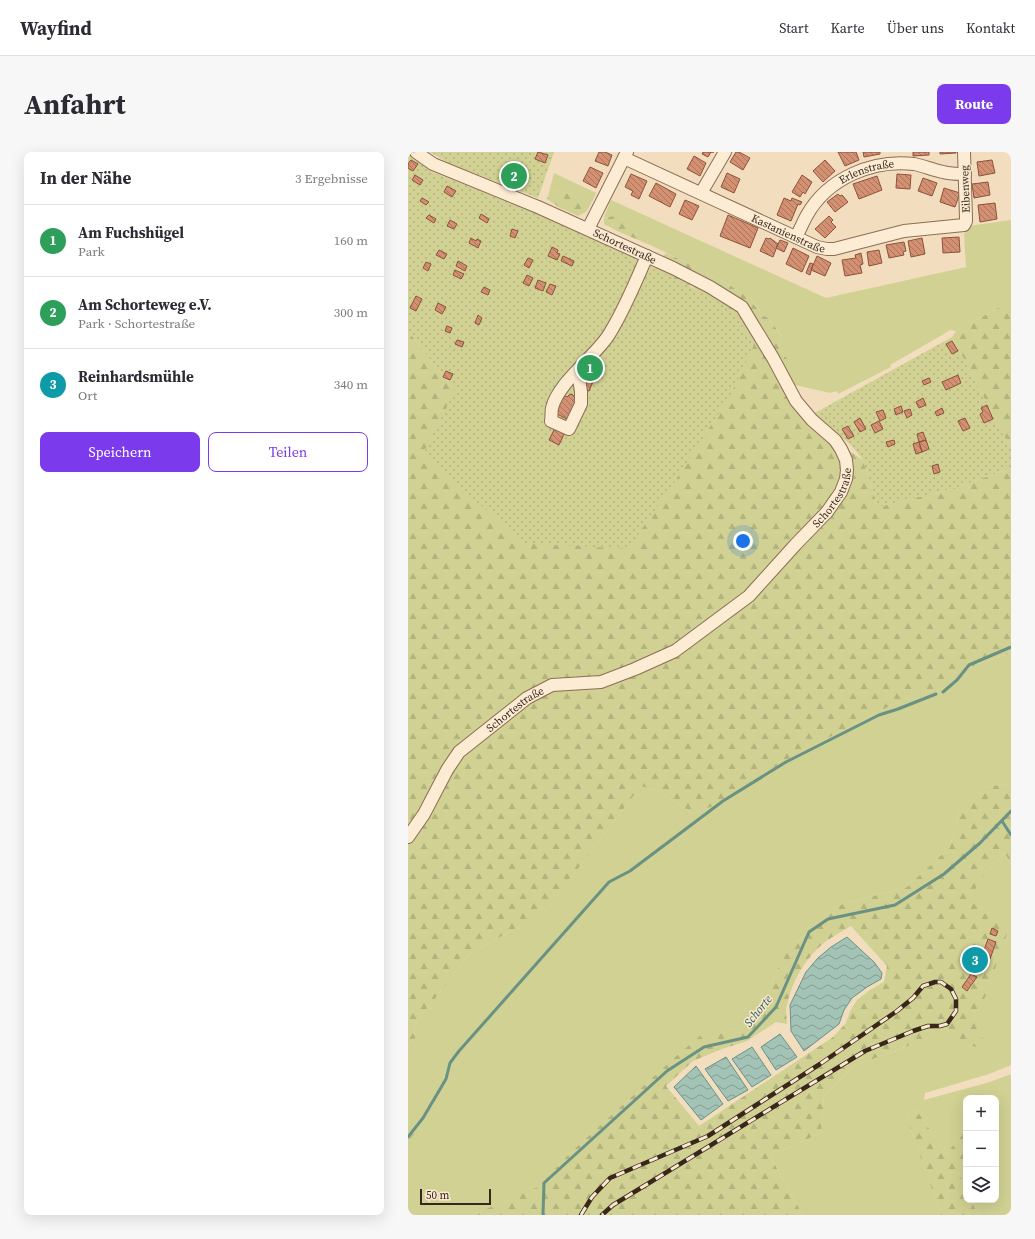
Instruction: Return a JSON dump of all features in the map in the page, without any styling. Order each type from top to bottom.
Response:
[{"type":"street","name":"Schortestraße","points":[[408,837],[424,814],[447,770],[459,752],[527,698],[552,685],[601,682],[675,651],[749,596],[796,544],[828,512],[841,492],[846,479],[847,470],[846,460],[841,449],[835,440],[812,420],[796,400],[742,307],[710,287],[647,256],[538,206],[440,167],[416,152]]},
{"type":"street","points":[[701,193],[725,152]]},
{"type":"street","name":"Eibenweg","points":[[964,152],[966,218],[964,225]]},
{"type":"street","points":[[588,229],[625,155]]},
{"type":"street","name":"Kastanienstraße","points":[[625,155],[701,193],[817,247],[834,249],[904,231],[964,225]]},
{"type":"street","name":"Erlenstraße","points":[[796,237],[807,214],[818,200],[832,187],[845,178],[872,166],[898,163],[914,164],[950,173],[965,174]]},
{"type":"street","points":[[578,370],[607,338],[618,321],[647,256]]},
{"type":"green space","points":[[430,152],[554,152],[538,198],[450,164]]},
{"type":"green space","points":[[408,154],[432,172],[535,212],[596,238],[714,299],[734,312],[754,345],[730,396],[673,484],[628,549],[524,543],[469,495],[424,452],[455,391],[408,331]]},
{"type":"green space","points":[[554,173],[596,193],[592,202],[571,194],[550,189]]},
{"type":"green space","points":[[550,189],[571,194],[592,202],[586,212],[578,216],[560,208],[547,199]]},
{"type":"green space","points":[[611,200],[826,298],[966,267],[964,234],[969,226],[1011,220],[1011,301],[956,331],[950,330],[890,365],[891,367],[838,394],[837,391],[830,393],[795,385],[790,382],[784,366],[787,359],[778,346],[782,336],[769,318],[764,316],[754,304],[734,288],[699,268],[650,245],[652,244],[643,232],[629,226],[624,219],[604,217]]},
{"type":"green space","points":[[617,215],[624,219],[629,226],[643,232],[652,239],[652,244],[650,245],[604,224],[604,217],[606,218]]},
{"type":"green space","points":[[666,253],[699,268],[734,288],[747,297],[764,316],[769,318],[782,337],[778,346],[787,359],[787,363],[784,366],[765,349],[804,420],[863,460],[878,507],[955,488],[1011,468],[1011,653],[971,667],[941,690],[919,693],[873,714],[783,762],[714,806],[692,813],[659,792],[641,786],[544,913],[469,954],[414,1026],[415,1038],[408,1048],[408,331],[455,391],[707,299],[692,286],[667,281],[654,270],[656,264]]},
{"type":"green space","points":[[1011,301],[1011,449],[952,337],[956,331]]},
{"type":"green space","points":[[952,337],[1011,449],[1011,468],[955,488],[878,507],[863,460],[850,444],[813,414]]},
{"type":"green space","points":[[1011,653],[1011,783],[980,788],[959,813],[950,847],[907,887],[836,906],[783,955],[762,1009],[739,1029],[706,1032],[676,1056],[568,1155],[538,1188],[472,1215],[408,1215],[408,1048],[415,1038],[414,1026],[469,954],[544,913],[641,786],[659,792],[692,813],[714,806],[783,762],[873,714],[919,693],[941,690],[971,667]]},
{"type":"green space","points":[[1011,783],[1011,865],[1005,853],[986,872],[969,899],[1003,922],[1008,931],[975,1026],[983,1037],[981,1044],[976,1047],[943,1033],[854,1066],[824,1096],[821,1133],[770,1156],[803,1215],[472,1215],[538,1187],[568,1155],[676,1056],[706,1031],[739,1029],[762,1009],[783,955],[836,906],[907,887],[950,847],[959,813],[980,788]],"holes":[[[851,926],[887,966],[884,982],[857,1000],[850,1011],[846,1023],[833,1037],[699,1126],[666,1086],[693,1061],[747,1041],[776,1022],[787,1024],[786,1010],[789,996],[800,970],[818,948]]]},
{"type":"green space","points":[[1005,853],[1011,865],[1011,1065],[989,1074],[925,1093],[924,1100],[990,1082],[1011,1074],[1011,1215],[978,1215],[972,1203],[999,1203],[999,1095],[963,1095],[963,1134],[946,1154],[916,1109],[908,1112],[907,1119],[941,1215],[803,1215],[770,1156],[821,1133],[824,1096],[854,1066],[943,1033],[976,1047],[983,1037],[974,1026],[1008,931],[1003,922],[968,899],[986,872]]},
{"type":"green space","points":[[916,1109],[946,1154],[963,1134],[963,1162],[958,1171],[963,1182],[963,1203],[972,1203],[978,1215],[941,1215],[907,1119],[908,1112]]},
{"type":"green space","points":[[419,1119],[422,1119],[422,1124],[408,1142],[408,1134]]},
{"type":"green space","points":[[963,1162],[963,1182],[958,1171]]},
{"type":"water","points":[[847,937],[874,962],[882,973],[881,979],[852,998],[844,1010],[839,1024],[804,1051],[791,1031],[790,1005],[806,972],[818,958],[831,947]]},
{"type":"water","points":[[780,1034],[797,1057],[776,1070],[761,1047]]},
{"type":"water","points":[[752,1047],[771,1075],[752,1087],[732,1059]]},
{"type":"water","points":[[726,1057],[748,1090],[728,1101],[705,1069]]},
{"type":"water","points":[[696,1066],[723,1104],[701,1120],[674,1087]]},
{"type":"building","points":[[538,152],[548,155],[545,163],[535,159]]},
{"type":"building","points":[[599,152],[605,152],[612,155],[608,166],[595,161]]},
{"type":"building","points":[[703,152],[711,152],[708,157],[702,154]]},
{"type":"building","points":[[736,152],[750,158],[743,170],[730,162]]},
{"type":"building","points":[[838,152],[856,152],[859,160],[845,166]]},
{"type":"building","points":[[863,152],[880,152],[880,154],[864,157]]},
{"type":"building","points":[[913,152],[929,152],[929,155],[913,156]]},
{"type":"building","points":[[940,152],[956,152],[956,153],[940,154]]},
{"type":"building","points":[[694,156],[706,163],[700,176],[687,169]]},
{"type":"building","points":[[411,160],[418,164],[413,171],[408,168],[408,164]]},
{"type":"building","points":[[825,160],[835,171],[823,182],[813,171]]},
{"type":"building","points":[[992,160],[995,173],[979,176],[977,162]]},
{"type":"building","points":[[590,167],[603,173],[596,188],[583,181]]},
{"type":"building","points":[[727,173],[740,179],[734,193],[721,187]]},
{"type":"building","points":[[631,174],[647,181],[639,199],[631,195],[633,191],[625,187]]},
{"type":"building","points":[[897,174],[911,175],[910,189],[896,188]]},
{"type":"building","points":[[415,175],[423,180],[420,185],[412,180]]},
{"type":"building","points":[[802,175],[812,182],[805,194],[803,192],[800,197],[792,192]]},
{"type":"building","points":[[877,176],[882,190],[859,199],[853,184]]},
{"type":"building","points":[[923,178],[937,183],[932,196],[918,191]]},
{"type":"building","points":[[988,182],[990,195],[974,198],[972,184]]},
{"type":"building","points":[[656,183],[676,194],[670,207],[649,196]]},
{"type":"building","points":[[447,186],[456,191],[452,197],[444,192]]},
{"type":"building","points":[[944,188],[960,193],[955,207],[940,202]]},
{"type":"building","points":[[838,194],[840,196],[842,195],[848,202],[835,212],[827,202]]},
{"type":"building","points":[[422,198],[429,202],[426,205],[420,201]]},
{"type":"building","points":[[784,198],[791,201],[792,198],[802,202],[800,205],[798,204],[791,221],[777,215]]},
{"type":"building","points":[[685,200],[699,206],[692,220],[679,214]]},
{"type":"building","points":[[995,203],[997,219],[980,222],[978,205]]},
{"type":"building","points":[[481,214],[489,219],[487,223],[479,218]]},
{"type":"building","points":[[429,215],[436,219],[434,223],[426,218]]},
{"type":"building","points":[[728,215],[758,228],[750,248],[720,236]]},
{"type":"building","points":[[829,216],[833,220],[831,222],[836,227],[825,238],[815,229]]},
{"type":"building","points":[[450,220],[457,224],[454,229],[447,226]]},
{"type":"building","points":[[512,229],[518,231],[515,238],[510,236]]},
{"type":"building","points":[[959,237],[960,252],[943,253],[942,238]]},
{"type":"building","points":[[471,238],[476,241],[477,239],[481,241],[478,248],[469,243]]},
{"type":"building","points":[[766,238],[770,238],[778,244],[773,257],[760,251]]},
{"type":"building","points":[[922,238],[925,254],[911,257],[908,241]]},
{"type":"building","points":[[780,240],[788,243],[784,252],[776,248]]},
{"type":"building","points":[[904,242],[906,251],[903,252],[904,255],[889,258],[886,245]]},
{"type":"building","points":[[552,247],[558,250],[557,253],[560,254],[557,260],[548,256]]},
{"type":"building","points":[[793,248],[809,256],[802,272],[786,264]]},
{"type":"building","points":[[439,250],[447,254],[444,259],[436,255]]},
{"type":"building","points":[[879,250],[882,263],[869,266],[867,252]]},
{"type":"building","points":[[861,253],[863,264],[860,265],[862,273],[845,276],[842,260],[856,258],[855,255]]},
{"type":"building","points":[[563,256],[574,261],[572,266],[561,261]]},
{"type":"building","points":[[817,256],[831,263],[825,276],[811,270]]},
{"type":"building","points":[[528,258],[533,260],[529,268],[524,265]]},
{"type":"building","points":[[458,261],[467,266],[465,271],[456,266]]},
{"type":"building","points":[[426,262],[431,264],[428,271],[423,268]]},
{"type":"building","points":[[810,263],[813,264],[810,275],[806,273]]},
{"type":"building","points":[[455,270],[464,274],[461,279],[453,275]]},
{"type":"building","points":[[527,275],[533,278],[529,286],[523,283]]},
{"type":"building","points":[[538,280],[546,283],[543,291],[535,288]]},
{"type":"building","points":[[550,284],[556,286],[552,295],[546,292]]},
{"type":"building","points":[[484,287],[490,290],[488,295],[481,292]]},
{"type":"building","points":[[416,296],[422,299],[416,311],[410,308]]},
{"type":"building","points":[[438,303],[446,307],[442,314],[435,310]]},
{"type":"building","points":[[478,315],[482,318],[479,325],[475,323]]},
{"type":"building","points":[[447,326],[452,328],[450,333],[445,331]]},
{"type":"building","points":[[457,340],[464,342],[462,347],[455,344]]},
{"type":"building","points":[[952,341],[958,351],[952,354],[946,344]]},
{"type":"building","points":[[446,371],[453,374],[450,380],[443,377]]},
{"type":"building","points":[[588,374],[595,377],[589,391],[582,388]]},
{"type":"building","points":[[958,375],[961,383],[946,390],[942,382]]},
{"type":"building","points":[[929,378],[931,382],[924,385],[922,381]]},
{"type":"building","points":[[572,394],[575,398],[574,400],[577,401],[569,420],[555,413],[560,398],[563,399],[564,395],[567,397]]},
{"type":"building","points":[[923,398],[926,405],[919,408],[916,402]]},
{"type":"building","points":[[987,405],[993,419],[984,423],[980,414],[983,412],[981,408]]},
{"type":"building","points":[[901,406],[903,412],[896,415],[894,409]]},
{"type":"building","points":[[942,408],[944,413],[937,416],[935,412]]},
{"type":"building","points":[[910,409],[912,415],[907,418],[904,411]]},
{"type":"building","points":[[883,410],[886,418],[880,421],[876,412]]},
{"type":"building","points":[[860,418],[866,429],[860,432],[854,422]]},
{"type":"building","points":[[965,418],[970,428],[963,431],[958,421]]},
{"type":"building","points":[[879,421],[883,429],[875,433],[871,425]]},
{"type":"building","points":[[848,426],[854,436],[848,439],[842,429]]},
{"type":"building","points":[[555,428],[565,432],[559,445],[549,440]]},
{"type":"building","points":[[923,432],[926,440],[919,442],[917,434]]},
{"type":"building","points":[[894,440],[895,444],[888,447],[886,442]]},
{"type":"building","points":[[926,440],[929,449],[922,452],[919,442]]},
{"type":"building","points":[[919,442],[922,452],[916,454],[913,444]]},
{"type":"building","points":[[938,464],[940,472],[934,474],[932,466]]},
{"type":"building","points":[[992,928],[998,931],[996,936],[990,934]]},
{"type":"building","points":[[988,939],[996,942],[990,959],[982,956]]},
{"type":"building","points":[[971,974],[977,977],[967,991],[962,987]]},
{"type":"waterway","points":[[943,692],[957,680],[969,665],[1011,647]]},
{"type":"waterway","points":[[408,1137],[423,1118],[446,1079],[450,1063],[459,1051],[609,882],[630,871],[723,801],[786,762],[879,715],[936,694]]},
{"type":"waterway","name":"Schorte","points":[[543,1215],[544,1183],[667,1071],[704,1047],[748,1037],[776,1007],[809,932],[828,919],[895,905],[944,874],[980,843],[1011,811]]},
{"type":"waterway","points":[[1002,821],[1011,835]]},
{"type":"railway","points":[[581,1215],[592,1197],[610,1178],[708,1136],[820,1064],[897,1011],[913,998],[923,986],[935,982],[941,982],[951,989],[956,999],[956,1011],[947,1024],[940,1026],[928,1026],[865,1051],[613,1205],[602,1215]]},
{"type":"place","name":"Am Schorteweg e.V.","points":[[514,176]]},
{"type":"place","name":"Am Fuchshügel","points":[[590,368]]},
{"type":"place","name":"Reinhardsmühle","points":[[975,960]]}]
